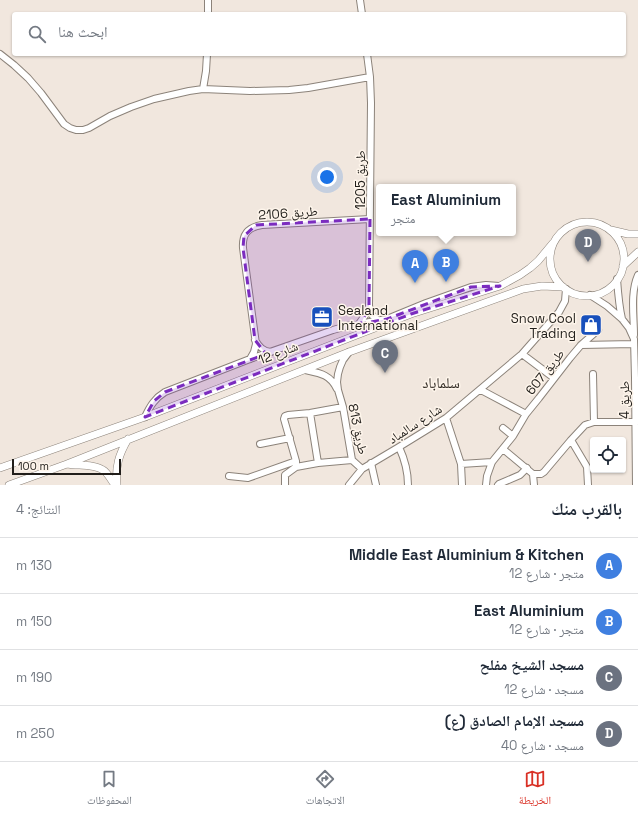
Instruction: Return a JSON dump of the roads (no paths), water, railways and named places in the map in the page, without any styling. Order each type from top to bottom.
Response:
[{"type":"street","points":[[208,0],[208,12]]},
{"type":"street","points":[[360,0],[362,12]]},
{"type":"street","points":[[0,54],[28,78],[64,124],[76,130],[89,128],[130,107],[189,91],[203,89],[250,91],[289,90],[308,88],[370,76]]},
{"type":"street","points":[[203,89],[207,56]]},
{"type":"street","name":"طريق 1205","points":[[358,325],[366,314],[369,306],[371,103],[367,56]]},
{"type":"street","name":"طريق 2106","points":[[250,359],[256,344],[243,248],[244,236],[248,231],[262,224],[370,219]]},
{"type":"street","points":[[609,229],[622,246],[624,256],[621,273],[617,279],[610,287],[601,293],[590,295],[576,294],[565,288],[556,278],[551,266],[550,255],[557,237],[571,225],[581,222],[592,222],[609,229],[628,234],[638,234]]},
{"type":"street","name":"شارع 12","points":[[0,468],[145,417],[411,314],[500,286],[530,268],[554,243]]},
{"type":"street","points":[[623,266],[638,252]]},
{"type":"street","points":[[634,342],[634,294],[635,282],[638,275]]},
{"type":"street","points":[[617,279],[622,319]]},
{"type":"street","points":[[145,417],[154,401],[165,392],[250,359],[333,330],[387,320],[426,303],[471,287],[486,285],[500,286]]},
{"type":"street","name":"شارع 12","points":[[9,485],[67,464],[349,352],[523,289],[542,286],[565,288]]},
{"type":"street","name":"شارع سالمباد","points":[[349,485],[362,469],[399,448],[446,418],[522,354],[559,312],[565,301],[565,288]]},
{"type":"street","points":[[590,295],[607,306],[622,319]]},
{"type":"street","points":[[369,306],[372,315],[379,321]]},
{"type":"street","name":"طريق 4","points":[[622,319],[629,328],[634,342],[637,378],[636,485]]},
{"type":"street","name":"طريق 607","points":[[486,485],[487,476],[492,462],[513,436],[526,414],[581,345],[598,330]]},
{"type":"street","points":[[255,340],[263,350],[271,352]]},
{"type":"street","name":"طريق 607","points":[[581,345],[634,342]]},
{"type":"street","name":"طريق 813","points":[[349,352],[340,367],[337,382],[352,460],[362,469]]},
{"type":"street","points":[[522,354],[554,378]]},
{"type":"street","name":"طريق 813","points":[[305,370],[324,374],[330,378],[338,390]]},
{"type":"street","points":[[593,374],[594,422]]},
{"type":"street","name":"طريق 607","points":[[480,390],[526,414]]},
{"type":"street","points":[[296,464],[284,419],[285,416],[343,407]]},
{"type":"street","points":[[310,413],[318,463]]},
{"type":"street","points":[[446,418],[460,464],[462,485]]},
{"type":"street","points":[[503,449],[534,474],[541,474],[585,425],[594,422],[636,422]]},
{"type":"street","points":[[503,428],[513,436]]},
{"type":"street","points":[[260,444],[290,438]]},
{"type":"street","points":[[116,485],[118,460],[128,439]]},
{"type":"street","points":[[571,440],[587,466],[588,485]]},
{"type":"street","points":[[399,448],[405,460],[408,472],[408,485]]},
{"type":"street","points":[[229,476],[248,478],[296,464],[352,460]]},
{"type":"street","points":[[0,473],[10,469],[16,462]]},
{"type":"street","points":[[460,464],[492,462]]},
{"type":"street","points":[[371,463],[376,485]]},
{"type":"street","points":[[67,464],[95,467],[103,470],[116,485]]},
{"type":"street","points":[[284,485],[285,475],[296,464]]},
{"type":"street","points":[[498,485],[520,475],[527,468]]},
{"type":"street","points":[[534,474],[534,485]]},
{"type":"street","points":[[248,478],[248,485]]},
{"type":"place","name":"مسجد الإمام الصادق (ع)","points":[[588,262]]},
{"type":"place","name":"East Aluminium","points":[[446,282]]},
{"type":"place","name":"Middle East Aluminium & Kitchen","points":[[415,283]]},
{"type":"place","name":"Sealand International","points":[[322,317]]},
{"type":"place","name":"Snow Cool Trading","points":[[591,325]]},
{"type":"place","name":"مسجد الشيخ مفلح","points":[[385,373]]},
{"type":"district","name":"سلماباد","points":[[441,382]]}]
